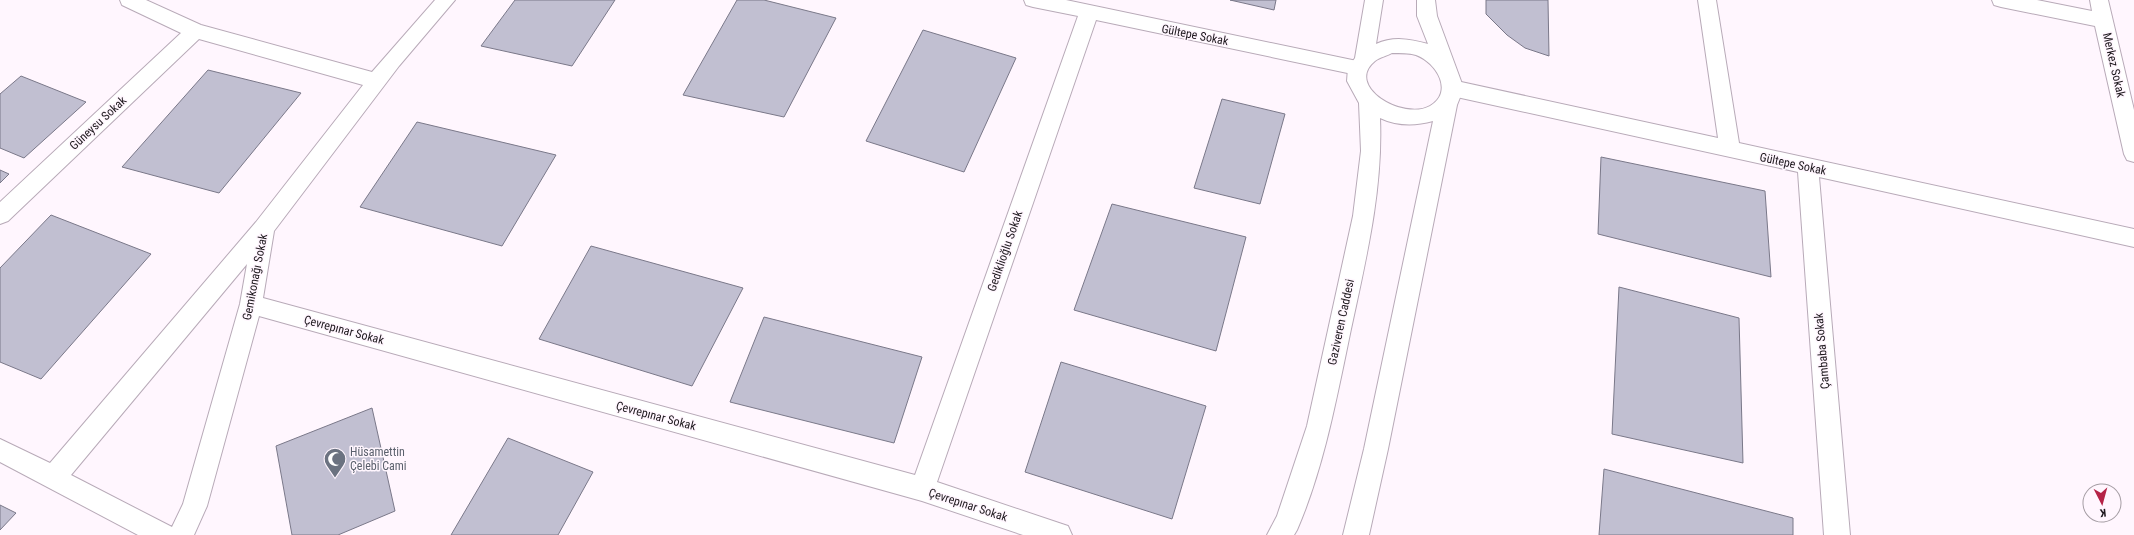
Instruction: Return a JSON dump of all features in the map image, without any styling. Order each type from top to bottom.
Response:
[{"type":"street","points":[[129,0],[195,31],[377,81]]},
{"type":"street","name":"Gemikonağı Sokak","points":[[181,535],[195,506],[251,304],[264,228],[377,81],[446,0]]},
{"type":"street","name":"Gültepe Sokak","points":[[1033,0],[1103,10],[1361,63]]},
{"type":"street","points":[[1374,0],[1356,80],[1360,92],[1368,102],[1380,111],[1409,118],[1430,115],[1449,96]]},
{"type":"street","points":[[1356,535],[1376,449],[1452,80],[1446,68],[1427,16],[1426,0]]},
{"type":"street","points":[[1707,0],[1730,150]]},
{"type":"street","points":[[2001,0],[2103,20]]},
{"type":"street","name":"Merkez Sokak","points":[[2099,0],[2134,154]]},
{"type":"street","name":"Gediklioğlu Sokak","points":[[922,489],[1103,10]]},
{"type":"street","name":"Güneysu Sokak","points":[[0,215],[195,31]]},
{"type":"street","points":[[1361,63],[1375,50],[1390,46],[1406,46],[1422,50],[1436,58],[1446,68]]},
{"type":"street","name":"Gültepe Sokak","points":[[1449,96],[1730,150],[2134,238]]},
{"type":"street","name":"Gaziveren Caddesi","points":[[1280,535],[1288,522],[1319,426],[1364,216],[1371,151],[1368,102]]},
{"type":"street","name":"Çambaba Sokak","points":[[1808,167],[1837,535]]},
{"type":"street","points":[[53,478],[264,228]]},
{"type":"street","name":"Çevrepınar Sokak","points":[[251,304],[922,489],[1059,535]]},
{"type":"street","points":[[0,450],[163,535]]},
{"type":"building","points":[[515,0],[615,0],[572,66],[481,46]]},
{"type":"building","points":[[737,0],[764,0],[836,18],[784,117],[683,95]]},
{"type":"building","points":[[1230,0],[1276,0],[1274,10]]},
{"type":"building","points":[[1486,0],[1548,0],[1549,56],[1525,48],[1507,35],[1486,14]]},
{"type":"building","points":[[923,30],[1016,58],[964,172],[866,141]]},
{"type":"building","points":[[208,70],[301,93],[219,193],[122,167]]},
{"type":"building","points":[[21,76],[86,102],[24,158],[0,148],[0,94]]},
{"type":"building","points":[[1222,99],[1285,114],[1260,204],[1194,188]]},
{"type":"building","points":[[417,122],[556,155],[502,246],[360,207]]},
{"type":"building","points":[[1601,157],[1765,191],[1771,277],[1598,234]]},
{"type":"building","points":[[0,170],[9,174],[0,183]]},
{"type":"building","points":[[1112,204],[1246,237],[1216,351],[1074,310]]},
{"type":"building","points":[[51,215],[151,254],[41,379],[0,362],[0,268]]},
{"type":"building","points":[[591,246],[743,288],[692,386],[539,339]]},
{"type":"building","points":[[1619,287],[1739,318],[1743,463],[1612,434]]},
{"type":"building","points":[[764,317],[922,357],[894,443],[730,402]]},
{"type":"building","points":[[1061,362],[1206,406],[1172,519],[1025,472]]},
{"type":"building","name":"Hüsamettin Çelebi Cami","points":[[372,408],[395,511],[338,535],[292,535],[276,446]]},
{"type":"building","points":[[508,438],[593,472],[558,535],[451,535]]},
{"type":"building","points":[[1604,469],[1793,518],[1793,535],[1599,535]]},
{"type":"building","points":[[0,505],[16,513],[0,530]]},
{"type":"place","name":"Hüsamettin Çelebi Cami","points":[[335,478]]}]
